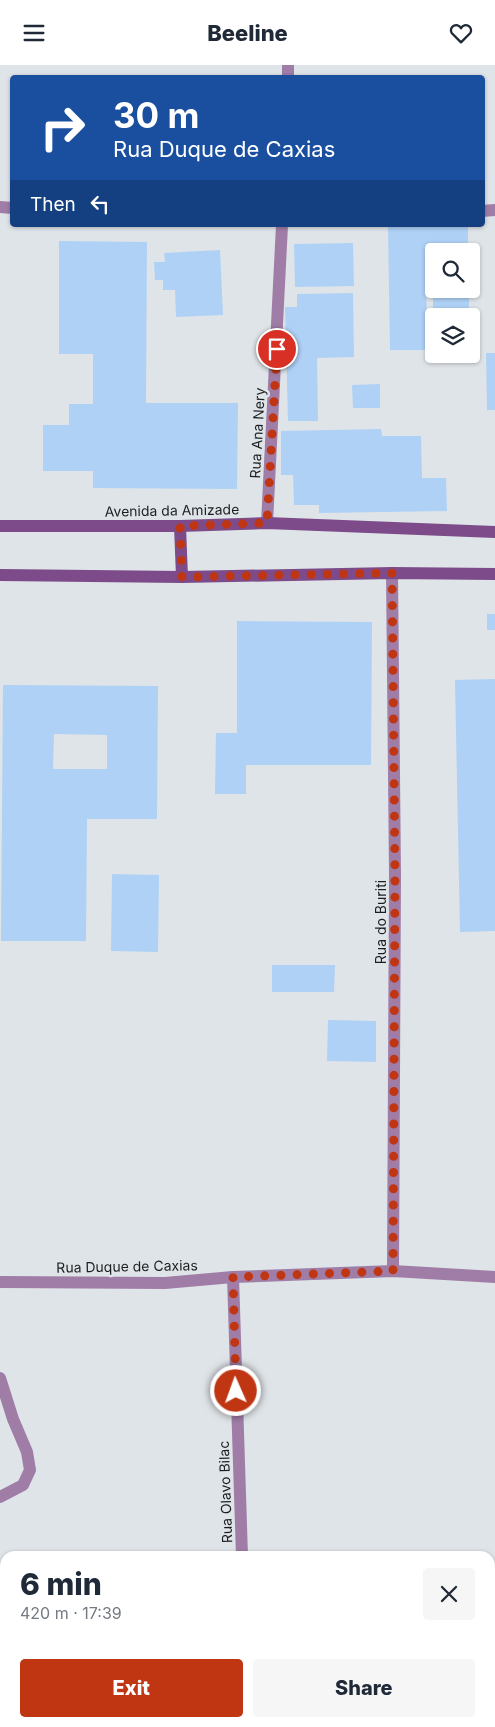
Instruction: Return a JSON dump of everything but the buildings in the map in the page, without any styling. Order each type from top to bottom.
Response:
[{"type":"main road","name":"Avenida da Amizade","points":[[0,526],[180,526],[267,523],[495,532]]},
{"type":"main road","points":[[180,526],[182,577]]},
{"type":"main road","points":[[0,575],[182,577],[392,573],[495,574]]},
{"type":"street","name":"Rua Ana Nery","points":[[267,523],[282,227]]},
{"type":"street","name":"Rua do Buriti","points":[[392,573],[395,875],[393,1271]]},
{"type":"street","name":"Rua Duque de Caxias","points":[[0,1282],[165,1283],[233,1277],[393,1271],[495,1277]]},
{"type":"street","name":"Rua Olavo Bilac","points":[[233,1277],[242,1551]]},
{"type":"street","points":[[0,1378],[13,1419],[27,1452],[30,1470],[23,1485],[0,1497]]},
{"type":"route","points":[[236,1391],[233,1277],[393,1271],[395,875],[392,573],[182,577],[180,526],[267,523],[277,349]]}]
